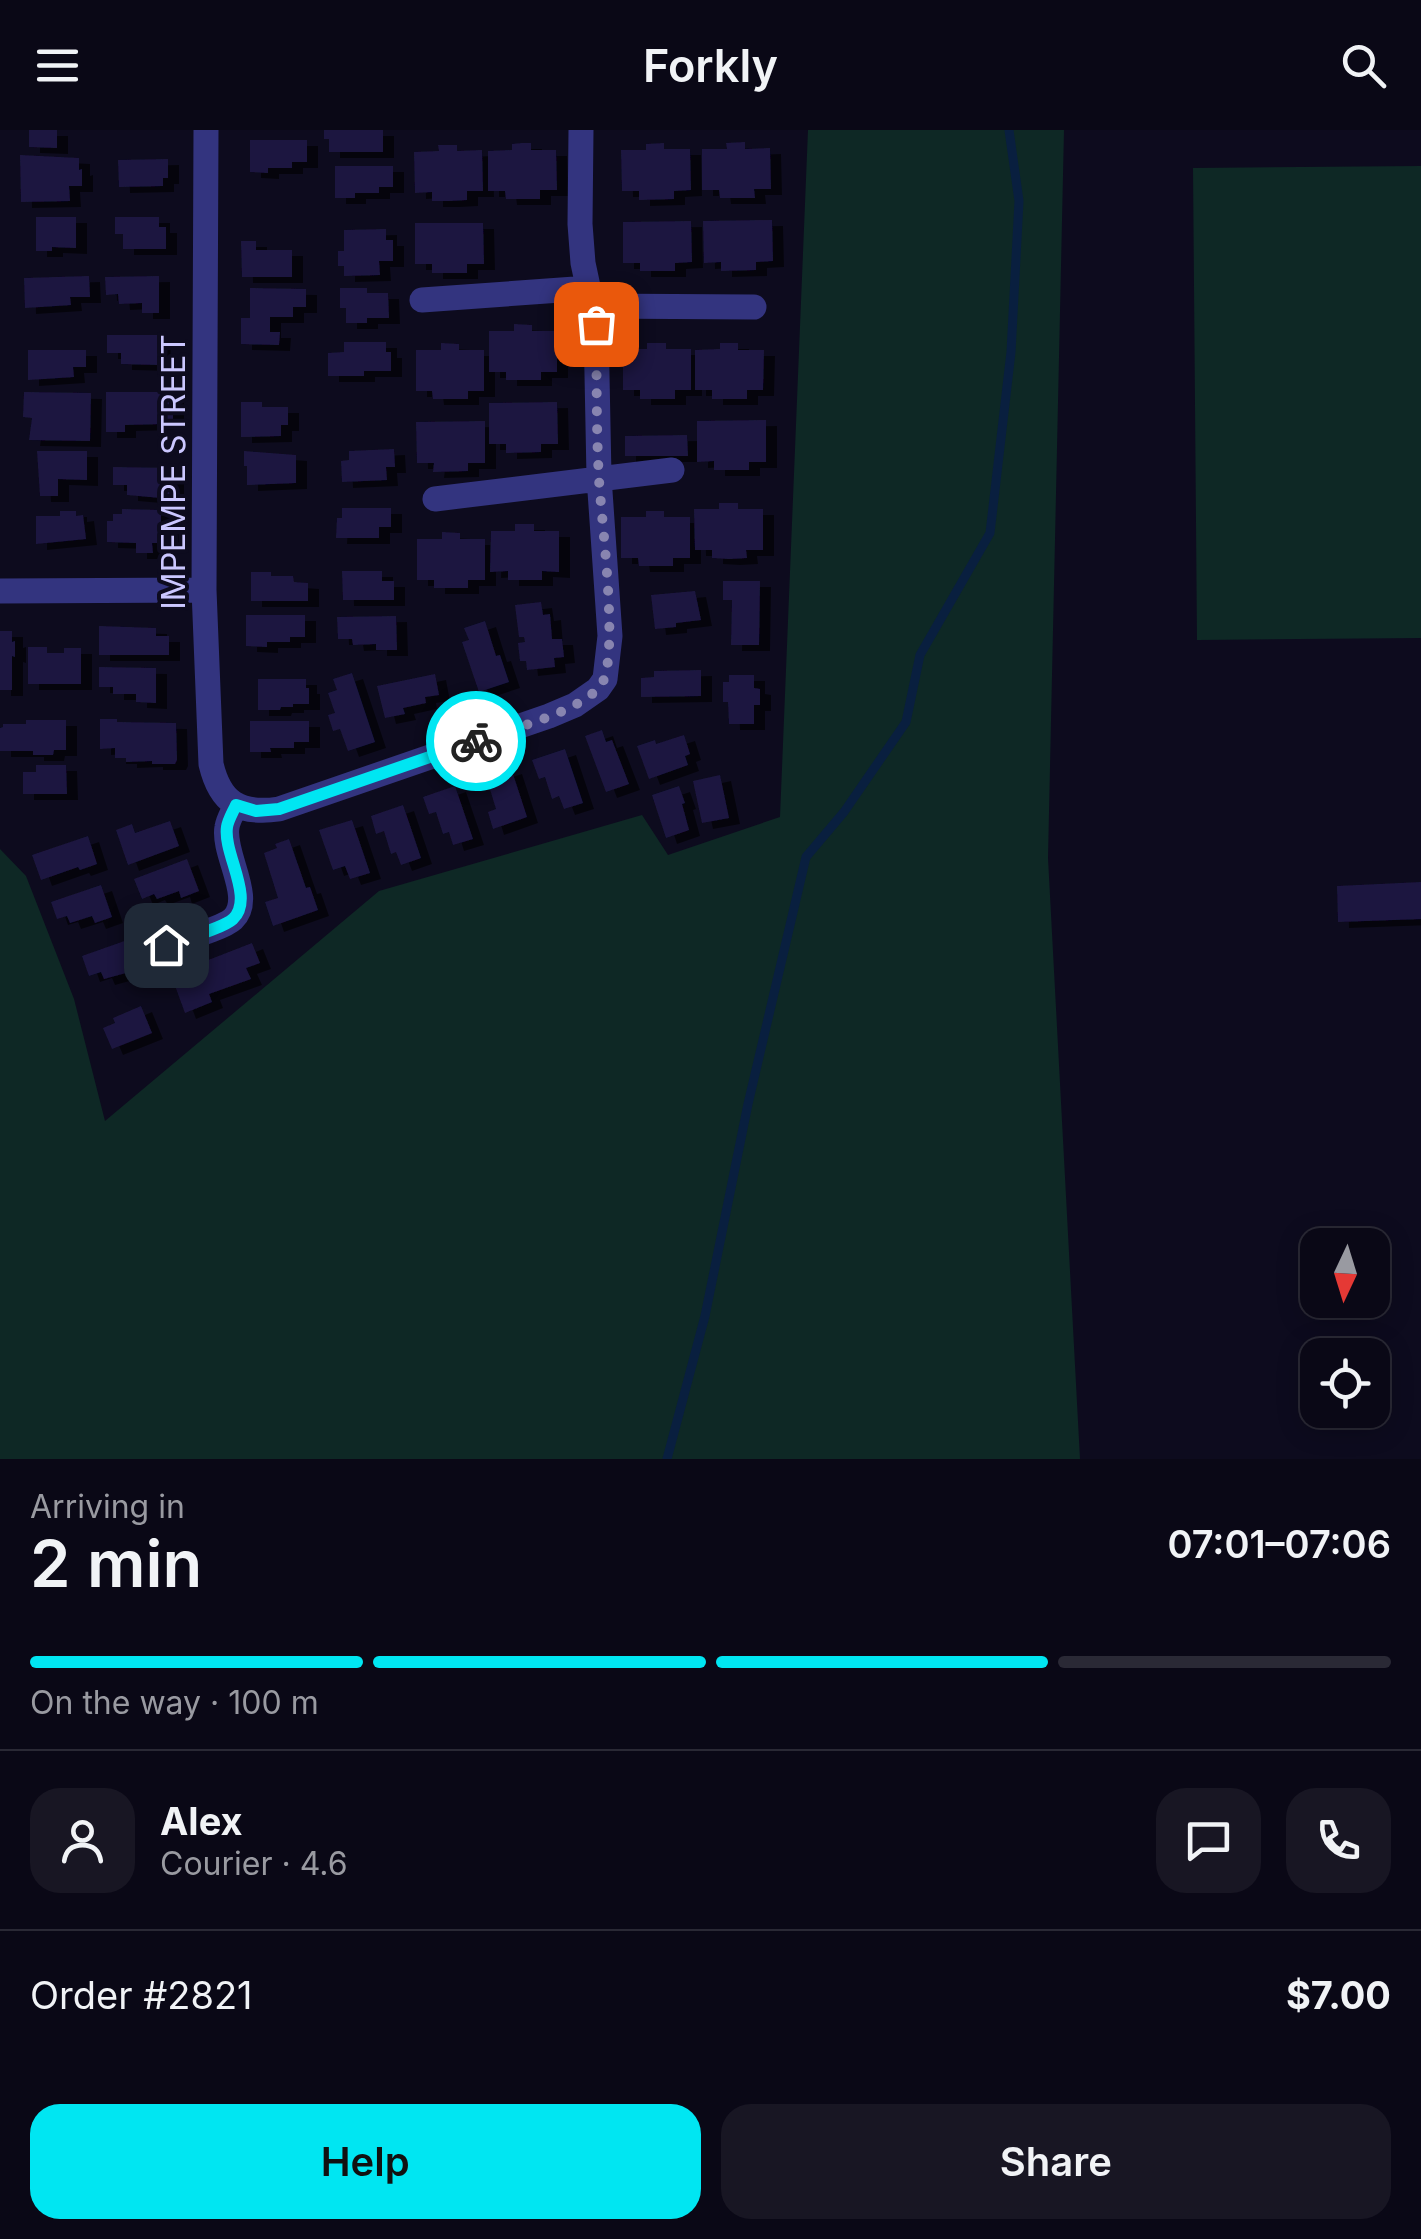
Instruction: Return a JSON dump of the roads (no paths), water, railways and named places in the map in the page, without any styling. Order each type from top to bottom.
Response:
[{"type":"street","name":"IMPEMPE STREET","points":[[206,130],[204,590],[210,764],[217,787],[236,805]]},
{"type":"street","points":[[166,945],[230,922],[241,906],[226,829],[236,805],[256,811],[279,809],[576,705],[605,679],[610,636],[599,478],[596,324],[583,263],[580,224],[581,130]]},
{"type":"street","points":[[422,300],[591,297],[754,307]]},
{"type":"street","points":[[435,499],[672,470]]},
{"type":"street","points":[[0,590],[204,590]]},
{"type":"waterway","points":[[667,1459],[705,1316],[748,1104],[806,857],[844,812],[906,722],[920,655],[990,533],[1011,352],[1019,201],[1009,130]]}]
